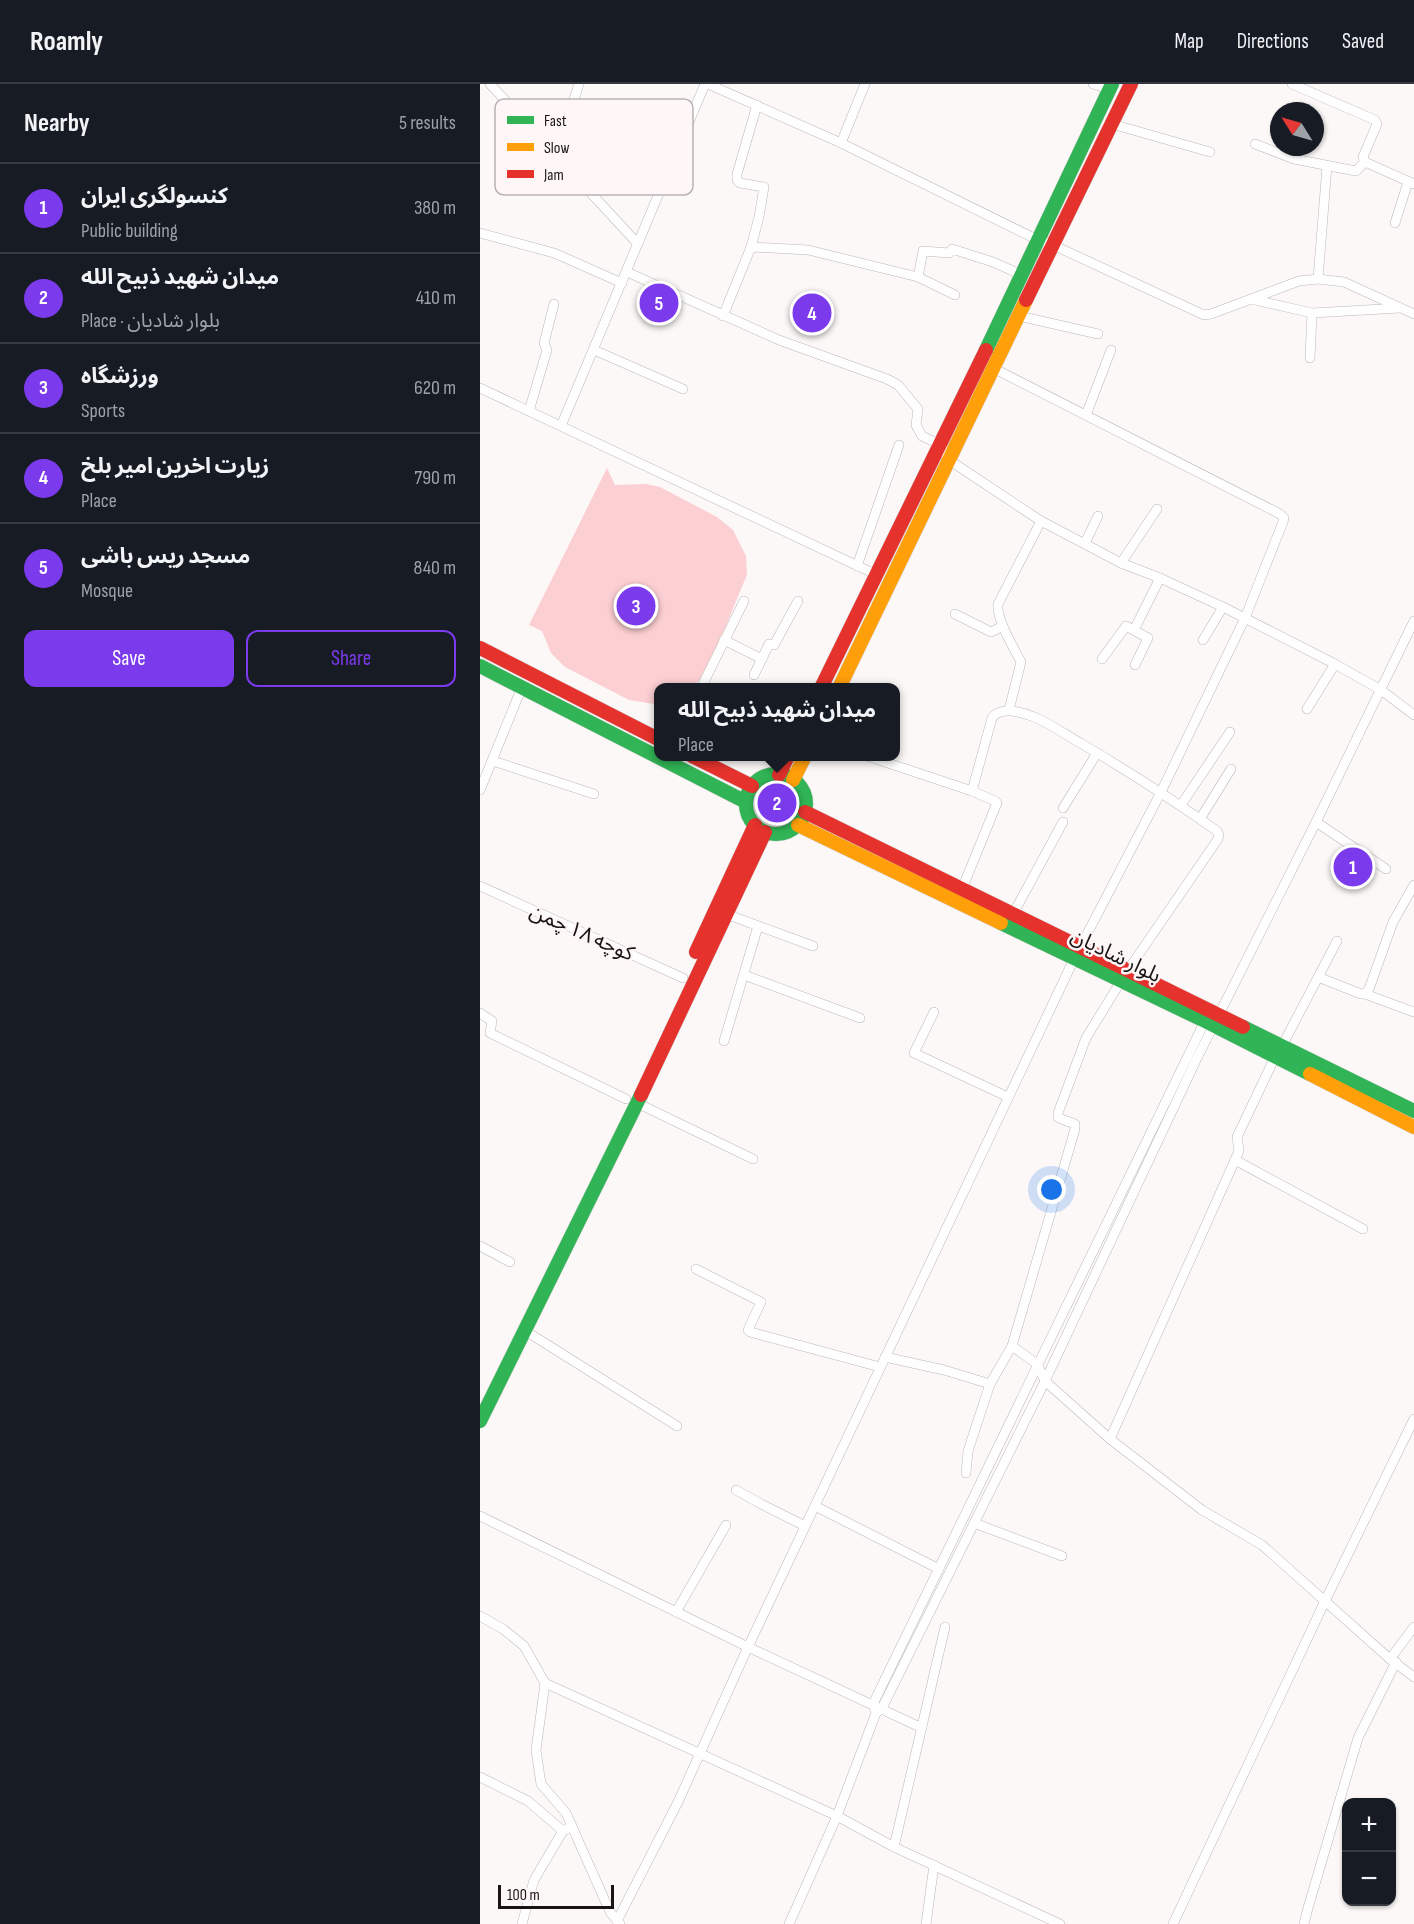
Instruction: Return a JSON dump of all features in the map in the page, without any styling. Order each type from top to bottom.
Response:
[{"type":"main road","points":[[841,683],[1131,84]]},
{"type":"main road","points":[[823,683],[941,445],[1111,87]]},
{"type":"main road","points":[[480,648],[654,737]]},
{"type":"main road","points":[[480,666],[654,755]]},
{"type":"main road","points":[[666,761],[746,802]]},
{"type":"main road","points":[[702,761],[752,786]]},
{"type":"main road","points":[[779,775],[786,761]]},
{"type":"main road","points":[[793,780],[802,761]]},
{"type":"main road","points":[[779,775],[793,780],[800,786],[806,802],[805,812],[798,825],[782,834],[760,829],[748,814],[746,802],[752,786],[760,779],[769,776],[779,775]]},
{"type":"main road","name":"بلوار شادیان","points":[[805,812],[1013,914],[1077,953]]},
{"type":"main road","name":"بلوار شادیان","points":[[798,825],[1124,975],[1212,1021],[1414,1111]]},
{"type":"main road","points":[[480,1396],[726,914],[760,829]]},
{"type":"main road","points":[[480,1421],[632,1101],[683,978],[760,829]]},
{"type":"main road","name":"بلوار شادیان","points":[[1279,1052],[1414,1127]]},
{"type":"street","points":[[490,84],[504,99]]},
{"type":"street","points":[[574,99],[579,84]]},
{"type":"street","points":[[693,116],[707,84],[842,143],[1038,240],[1204,315],[1299,281],[1318,279],[1344,282],[1414,314]]},
{"type":"street","points":[[842,143],[866,84]]},
{"type":"street","points":[[1093,84],[1111,87]]},
{"type":"street","points":[[1292,84],[1377,122],[1363,157],[1365,162],[1411,183],[1395,223]]},
{"type":"street","points":[[723,316],[751,247],[764,187],[740,183],[737,180],[757,105]]},
{"type":"street","points":[[1112,124],[1210,152]]},
{"type":"street","points":[[1255,144],[1294,159],[1356,171],[1365,162]]},
{"type":"street","points":[[1318,279],[1327,166]]},
{"type":"street","points":[[592,195],[638,244]]},
{"type":"street","points":[[561,426],[659,195]]},
{"type":"street","points":[[480,233],[554,254],[622,283]]},
{"type":"street","points":[[751,247],[808,250],[918,277],[955,295]]},
{"type":"street","points":[[918,277],[923,251],[949,253],[952,249],[993,262],[1022,275]]},
{"type":"street","points":[[627,272],[778,340],[887,379],[898,386],[918,409],[916,425],[922,436],[941,445],[949,460],[1041,521],[1121,563],[1223,607],[1335,664],[1381,690],[1414,715]]},
{"type":"street","points":[[1251,299],[1312,313],[1400,308]]},
{"type":"street","points":[[529,411],[547,350],[544,344],[554,304]]},
{"type":"street","points":[[1310,358],[1312,313]]},
{"type":"street","points":[[1018,316],[1098,334]]},
{"type":"street","points":[[594,350],[683,389]]},
{"type":"street","points":[[1086,416],[1111,350]]},
{"type":"street","points":[[480,1616],[503,1629],[525,1646],[545,1683],[536,1750],[542,1784],[566,1813],[567,1828],[610,1912],[619,1922],[678,1802],[814,1506],[1077,953],[1161,792],[1245,618],[1284,518],[993,368]]},
{"type":"street","points":[[480,388],[877,575]]},
{"type":"street","points":[[857,566],[899,445]]},
{"type":"street","points":[[1121,563],[1157,509]]},
{"type":"street","points":[[1084,543],[1098,516]]},
{"type":"street","points":[[1009,710],[1021,662],[1003,626],[997,610],[998,604],[1041,521]]},
{"type":"street","points":[[1134,630],[1160,578]]},
{"type":"street","points":[[703,683],[744,601]]},
{"type":"street","points":[[754,675],[769,644],[774,645],[777,641],[798,601]]},
{"type":"street","points":[[1203,640],[1223,607]]},
{"type":"street","points":[[955,614],[991,632],[1003,626]]},
{"type":"street","points":[[789,1924],[837,1816],[877,1709],[939,1569],[1037,1364],[1316,822],[1414,621]]},
{"type":"street","points":[[1102,659],[1126,626],[1148,638],[1136,665]]},
{"type":"street","points":[[724,640],[762,658]]},
{"type":"street","points":[[1307,709],[1335,664]]},
{"type":"street","points":[[480,790],[522,687]]},
{"type":"street","points":[[966,1473],[968,1451],[990,1384],[1012,1346],[1075,1129],[1075,1124],[1061,1119],[1058,1113],[1086,1038],[1124,975],[1219,835],[1217,831],[1181,805],[1097,753],[1034,717],[1009,710],[996,713],[992,718],[972,791]]},
{"type":"street","points":[[1181,805],[1230,732]]},
{"type":"street","points":[[1063,808],[1097,753]]},
{"type":"street","points":[[493,761],[594,794]]},
{"type":"street","points":[[882,761],[972,791],[997,803],[962,889]]},
{"type":"street","points":[[1200,819],[1231,769]]},
{"type":"street","points":[[1013,914],[1064,822]]},
{"type":"street","points":[[1316,822],[1386,869]]},
{"type":"street","points":[[1365,994],[1369,989],[1393,921],[1414,885]]},
{"type":"street","name":"كوچه ١٨ چمن","points":[[480,886],[683,978]]},
{"type":"street","points":[[726,914],[813,946]]},
{"type":"street","points":[[724,1041],[759,926]]},
{"type":"street","points":[[1110,1439],[1240,1149],[1237,1137],[1337,941]]},
{"type":"street","points":[[744,975],[860,1018]]},
{"type":"street","points":[[1318,977],[1414,1012]]},
{"type":"street","points":[[934,1012],[914,1053],[1008,1097]]},
{"type":"street","points":[[480,1013],[492,1021],[490,1033],[753,1159]]},
{"type":"street","points":[[877,1709],[1045,1381],[1212,1021]]},
{"type":"street","points":[[1234,1160],[1363,1229]]},
{"type":"street","points":[[480,1246],[510,1262]]},
{"type":"street","points":[[696,1269],[760,1302],[748,1329],[750,1332],[880,1367]]},
{"type":"street","points":[[524,1330],[677,1426]]},
{"type":"street","points":[[1012,1346],[1037,1364],[1045,1381],[1110,1439],[1202,1510],[1262,1545],[1414,1677]]},
{"type":"street","points":[[885,1358],[944,1370],[990,1384]]},
{"type":"street","points":[[1173,1924],[1325,1601],[1414,1419]]},
{"type":"street","points":[[736,1490],[805,1526]]},
{"type":"street","points":[[814,1506],[939,1569]]},
{"type":"street","points":[[480,1516],[877,1709],[922,1728]]},
{"type":"street","points":[[974,1523],[1062,1556]]},
{"type":"street","points":[[676,1612],[726,1525]]},
{"type":"street","points":[[894,1847],[945,1627]]},
{"type":"street","points":[[1305,1924],[1358,1738],[1393,1661],[1414,1627]]},
{"type":"street","points":[[545,1683],[837,1816],[894,1847],[1060,1924]]},
{"type":"street","points":[[480,1777],[528,1801],[567,1828]]},
{"type":"street","points":[[522,1924],[534,1880],[567,1828]]},
{"type":"street","points":[[926,1924],[934,1865]]},
{"type":"shaded area","points":[[607,468],[615,485],[646,484],[660,487],[717,517],[733,530],[746,556],[747,575],[713,658],[699,681],[696,683],[654,683],[654,704],[629,700],[565,667],[551,653],[542,631],[529,625]]},
{"type":"shaded area","points":[[776,783],[791,789],[797,804],[791,819],[776,825],[761,819],[755,804],[761,789]]},
{"type":"traffic: fast","points":[[986,350],[1112,84]]},
{"type":"traffic: fast","points":[[480,666],[654,755]]},
{"type":"traffic: fast","points":[[666,761],[746,802]]},
{"type":"traffic: fast","points":[[776,774],[797,783],[806,804],[797,825],[776,834],[755,825],[746,804],[755,783],[776,774]]},
{"type":"traffic: fast","points":[[1001,923],[1310,1074]]},
{"type":"traffic: fast","points":[[1243,1027],[1414,1111]]},
{"type":"traffic: fast","points":[[480,1421],[641,1095]]},
{"type":"traffic: slow","points":[[841,683],[1026,300]]},
{"type":"traffic: slow","points":[[793,780],[802,761]]},
{"type":"traffic: slow","points":[[798,825],[1001,923]]},
{"type":"traffic: slow","points":[[1310,1074],[1414,1127]]},
{"type":"traffic: jam","points":[[1026,300],[1131,84]]},
{"type":"traffic: jam","points":[[823,683],[986,350]]},
{"type":"traffic: jam","points":[[480,648],[654,737]]},
{"type":"traffic: jam","points":[[702,761],[752,786]]},
{"type":"traffic: jam","points":[[779,775],[786,761]]},
{"type":"traffic: jam","points":[[805,812],[1243,1027]]},
{"type":"traffic: jam","points":[[696,952],[755,825]]},
{"type":"traffic: jam","points":[[641,1095],[765,832]]},
{"type":"place","name":"مسجد ریس باشی","points":[[659,303]]},
{"type":"place","name":"زیارت اخرین امیر بلخ","points":[[812,313]]},
{"type":"place","name":"ورزشگاه","points":[[636,606]]},
{"type":"place","name":"میدان شهید ذبیح الله","points":[[777,803]]},
{"type":"place","name":"کنسولگری ایران","points":[[1353,867]]}]
